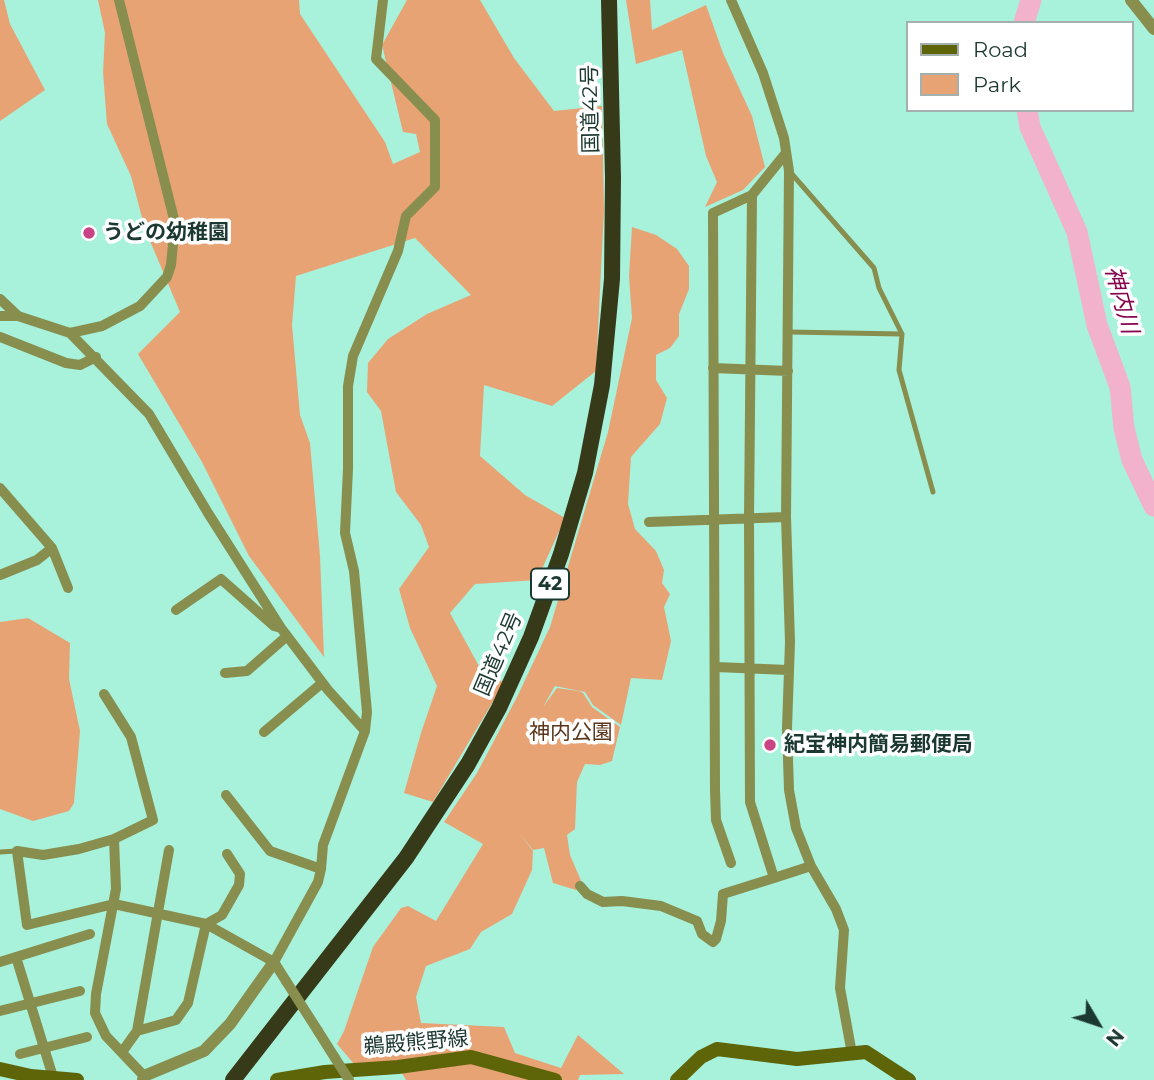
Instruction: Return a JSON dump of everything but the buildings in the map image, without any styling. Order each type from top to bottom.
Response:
[{"type":"highway","name":"国道42号","points":[[233,1080],[406,858],[468,764],[499,708],[561,554],[585,473],[602,385],[612,279],[609,0]]},
{"type":"main road","points":[[677,1080],[701,1057],[717,1049],[797,1059],[866,1052],[909,1080]]},
{"type":"main road","name":"鵜殿熊野線","points":[[277,1080],[325,1072],[398,1067],[471,1057],[555,1080]]},
{"type":"main road","points":[[0,1069],[31,1076],[77,1080]]},
{"type":"street","points":[[70,333],[102,326],[140,306],[167,276],[172,265],[175,223],[119,0]]},
{"type":"street","points":[[114,839],[116,889],[96,993],[95,1013],[106,1036],[144,1078],[204,1051],[230,1024],[274,962],[317,882],[323,845],[365,731],[367,712],[360,623],[354,571],[345,533],[348,386],[353,356],[398,251],[406,216],[435,187],[435,120],[376,60],[383,0]]},
{"type":"street","points":[[732,0],[763,73],[784,138],[789,171],[786,517],[790,642],[786,728],[789,790],[796,828],[811,866],[836,909],[844,930],[840,988],[852,1054]]},
{"type":"street","points":[[1131,0],[1154,29]]},
{"type":"street","points":[[731,863],[716,820],[713,212],[752,195],[786,153]]},
{"type":"street","points":[[752,195],[748,518],[750,802],[774,878]]},
{"type":"street","points":[[0,299],[18,316]]},
{"type":"street","points":[[0,316],[18,316],[70,333],[149,414],[284,632],[322,682],[365,731]]},
{"type":"street","points":[[0,337],[66,363],[80,365],[96,357]]},
{"type":"street","points":[[713,368],[788,371]]},
{"type":"street","points":[[0,488],[52,548],[68,588]]},
{"type":"street","points":[[649,522],[786,517]]},
{"type":"street","points":[[0,575],[37,560],[52,548]]},
{"type":"street","points":[[176,610],[221,579],[284,632]]},
{"type":"street","points":[[226,673],[247,671],[284,632]]},
{"type":"street","points":[[716,667],[788,670]]},
{"type":"street","points":[[264,732],[322,682]]},
{"type":"street","points":[[104,694],[131,737],[153,820],[114,839],[79,849],[43,855],[17,851],[27,925],[114,904],[206,924],[274,962],[349,1080]]},
{"type":"street","points":[[226,795],[270,851],[321,869]]},
{"type":"street","points":[[122,1052],[137,1031],[169,850]]},
{"type":"street","points":[[137,1031],[176,1020],[188,1003],[206,924],[222,915],[239,885],[240,874],[227,854]]},
{"type":"street","points":[[580,886],[587,894],[603,902],[622,901],[662,906],[697,921],[702,934],[713,942],[721,920],[723,894],[811,866]]},
{"type":"street","points":[[0,962],[90,934]]},
{"type":"street","points":[[16,957],[53,1077]]},
{"type":"street","points":[[0,1011],[80,990]]},
{"type":"street","points":[[20,1054],[87,1037]]},
{"type":"lane","points":[[789,171],[874,268],[879,288],[902,334],[899,370],[933,492]]},
{"type":"lane","points":[[788,332],[902,334]]},
{"type":"lane","points":[[0,852],[17,851]]},
{"type":"green space","points":[[0,0],[4,0],[10,24],[45,90],[0,121]]},
{"type":"green space","points":[[98,0],[299,0],[300,14],[385,142],[393,164],[420,152],[416,134],[403,132],[382,45],[407,0],[480,0],[514,58],[554,111],[602,106],[604,210],[596,371],[552,406],[484,385],[480,456],[525,495],[565,518],[537,580],[475,584],[450,613],[480,668],[504,683],[433,802],[404,793],[437,686],[410,628],[399,589],[429,547],[421,525],[396,492],[381,411],[367,392],[368,363],[388,339],[427,314],[471,295],[415,238],[296,276],[292,325],[300,415],[310,443],[320,556],[324,657],[249,556],[202,462],[138,354],[180,312],[145,229],[131,176],[107,124],[103,72],[105,33]]},
{"type":"green space","points":[[626,0],[650,0],[652,30],[706,5],[723,53],[752,116],[765,167],[743,190],[705,207],[717,182],[706,156],[682,50],[636,64]]},
{"type":"green space","name":"神内公園","points":[[632,227],[656,235],[677,249],[689,266],[689,289],[679,314],[679,336],[670,348],[656,355],[656,380],[667,398],[660,424],[631,457],[628,504],[635,529],[656,551],[664,570],[662,583],[670,594],[664,607],[671,641],[662,680],[631,678],[621,725],[593,705],[585,692],[555,686],[543,707],[557,688],[579,691],[592,707],[620,727],[612,761],[600,765],[585,764],[577,782],[575,829],[567,835],[570,855],[582,883],[576,890],[553,883],[544,848],[533,850],[520,834],[533,851],[532,870],[512,914],[481,932],[470,949],[426,966],[416,997],[421,1023],[504,1027],[515,1053],[561,1068],[578,1035],[624,1074],[580,1075],[578,1080],[406,1080],[395,1062],[354,1064],[337,1044],[373,947],[401,908],[408,906],[436,921],[483,844],[444,822],[477,773],[550,627],[608,432],[632,318],[629,276]]},
{"type":"green space","points":[[28,618],[70,643],[69,679],[80,731],[74,803],[69,811],[33,821],[0,809],[0,622]]},
{"type":"waterway","name":"神内川","points":[[1025,21],[1031,0]]},
{"type":"waterway","name":"神内川","points":[[1027,112],[1030,127],[1077,232],[1097,325],[1120,387],[1124,428],[1132,460],[1154,506]]},
{"type":"place","name":"うどの幼稚園","points":[[89,233]]},
{"type":"place","name":"紀宝神内簡易郵便局","points":[[770,745]]}]
